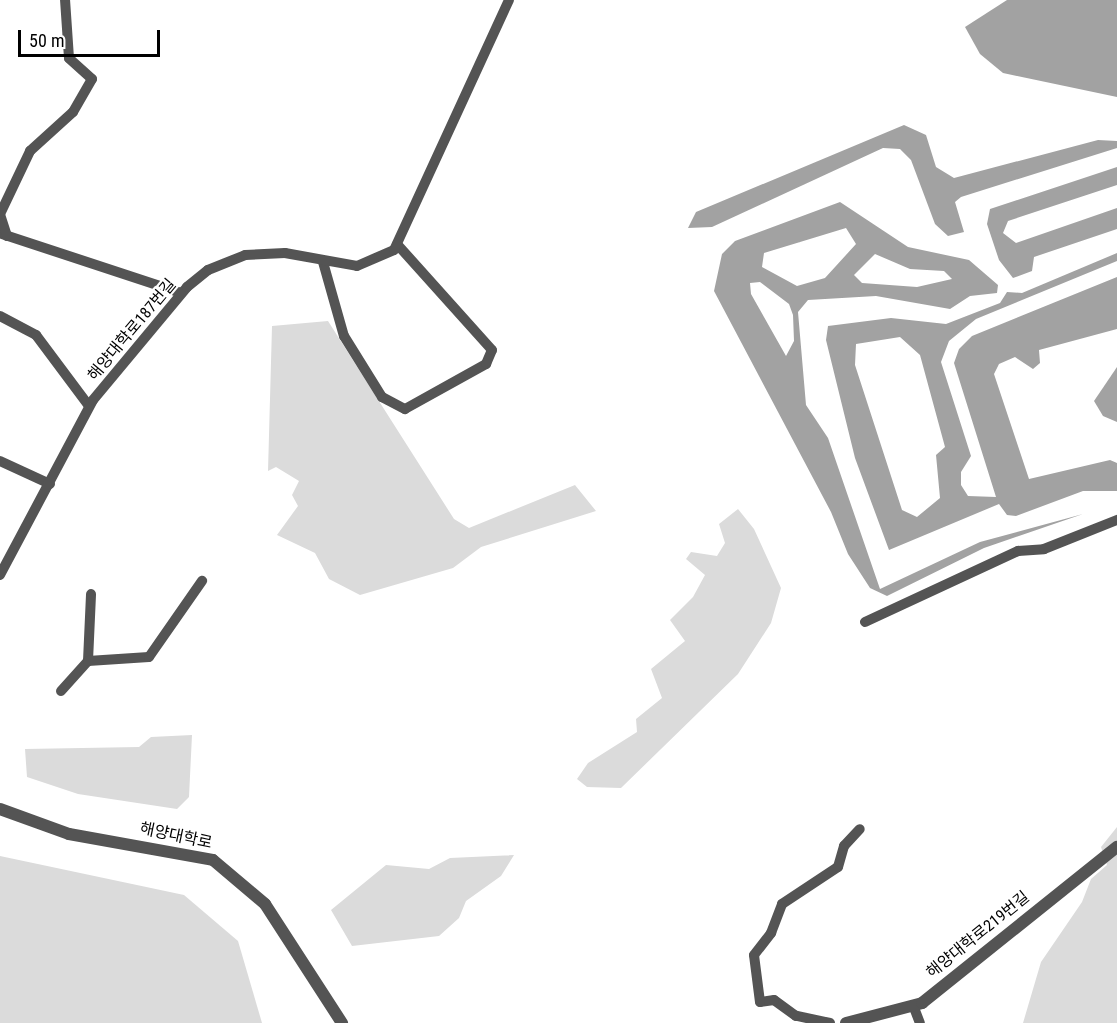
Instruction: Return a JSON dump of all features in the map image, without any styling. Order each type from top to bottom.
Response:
[{"type":"street","name":"해양대학로","points":[[0,809],[69,834],[213,860],[265,904],[342,1023]]},
{"type":"street","name":"해양대학로219번길","points":[[846,1023],[913,1005],[1117,847]]},
{"type":"lane","points":[[64,0],[67,51],[92,80],[73,112],[30,151],[0,214],[4,235],[181,293]]},
{"type":"lane","name":"해양대학로187번길","points":[[0,575],[50,484],[89,406],[181,293],[208,270],[245,255],[285,253],[323,261],[370,264],[397,244],[509,0]]},
{"type":"lane","points":[[323,261],[344,336],[382,397],[405,409],[486,364],[492,350],[397,244]]},
{"type":"lane","points":[[0,316],[36,335],[89,406]]},
{"type":"lane","points":[[0,461],[50,484]]},
{"type":"lane","points":[[865,622],[1018,551],[1044,549],[1117,520]]},
{"type":"lane","points":[[88,661],[148,657],[202,581]]},
{"type":"lane","points":[[61,691],[88,661],[91,594]]},
{"type":"lane","points":[[830,1023],[796,1016],[774,1000],[760,1002],[754,955],[771,933],[782,904],[838,867],[844,846],[860,829]]},
{"type":"lane","points":[[913,1005],[921,1023]]},
{"type":"shaded area","points":[[1007,0],[1117,0],[1117,97],[1003,73],[980,54],[965,27]]},
{"type":"shaded area","points":[[904,125],[926,135],[936,167],[954,178],[1098,140],[1117,141],[1117,148],[961,197],[955,202],[964,232],[948,236],[935,224],[911,160],[900,149],[883,148],[712,227],[688,228],[696,212]]},
{"type":"shaded area","points":[[1117,167],[1117,185],[1008,221],[1003,233],[1016,243],[1117,208],[1117,229],[1034,257],[1032,271],[1013,278],[999,260],[987,224],[990,209]]},
{"type":"shaded area","points":[[840,202],[908,247],[969,260],[998,285],[997,293],[970,296],[950,309],[876,296],[808,300],[798,312],[806,405],[828,438],[880,589],[980,542],[1083,514],[984,548],[887,596],[870,588],[848,554],[831,512],[714,291],[722,254],[735,241]],"holes":[[[846,228],[856,244],[825,278],[797,286],[762,267],[764,253]],[[875,254],[910,269],[944,271],[952,279],[917,287],[862,283],[854,275]],[[760,282],[789,304],[793,315],[794,341],[786,356],[751,294],[750,283]]]},
{"type":"shaded area","points":[[1117,253],[1117,261],[976,319],[949,341],[941,362],[971,456],[961,472],[961,485],[968,496],[996,497],[954,363],[959,349],[972,336],[1117,277],[1117,329],[1039,350],[1040,363],[1033,369],[1015,357],[999,364],[994,374],[1029,479],[1110,460],[1117,463],[1117,491],[1083,491],[1016,516],[1007,515],[999,504],[889,550],[855,458],[826,340],[828,326],[891,318],[946,324],[1000,303],[1007,292],[1022,293]],"holes":[[[900,337],[920,355],[945,447],[936,455],[940,498],[917,517],[902,510],[855,365],[856,344]]]},
{"type":"shaded area","points":[[328,321],[454,519],[469,528],[575,485],[596,511],[481,547],[453,568],[360,595],[329,579],[315,553],[277,535],[298,506],[292,495],[299,481],[276,467],[268,471],[272,326]]},
{"type":"shaded area","points":[[1117,367],[1117,422],[1103,416],[1094,401]]},
{"type":"shaded area","points":[[738,509],[754,529],[781,588],[771,623],[738,674],[621,788],[587,787],[577,779],[588,763],[637,732],[636,719],[662,698],[651,669],[685,641],[670,620],[693,597],[705,575],[686,559],[691,552],[717,556],[725,543],[719,524]]},
{"type":"shaded area","points":[[192,735],[189,797],[177,809],[78,794],[27,777],[25,749],[139,747],[151,737]]},
{"type":"shaded area","points":[[1117,827],[1117,1023],[1023,1023],[1041,962],[1082,902],[1091,879],[1107,865],[1101,847]]},
{"type":"shaded area","points":[[514,855],[501,876],[466,901],[459,918],[439,936],[352,946],[331,910],[386,865],[429,869],[450,858]]},
{"type":"shaded area","points":[[0,856],[184,895],[238,941],[262,1023],[0,1023]]}]
